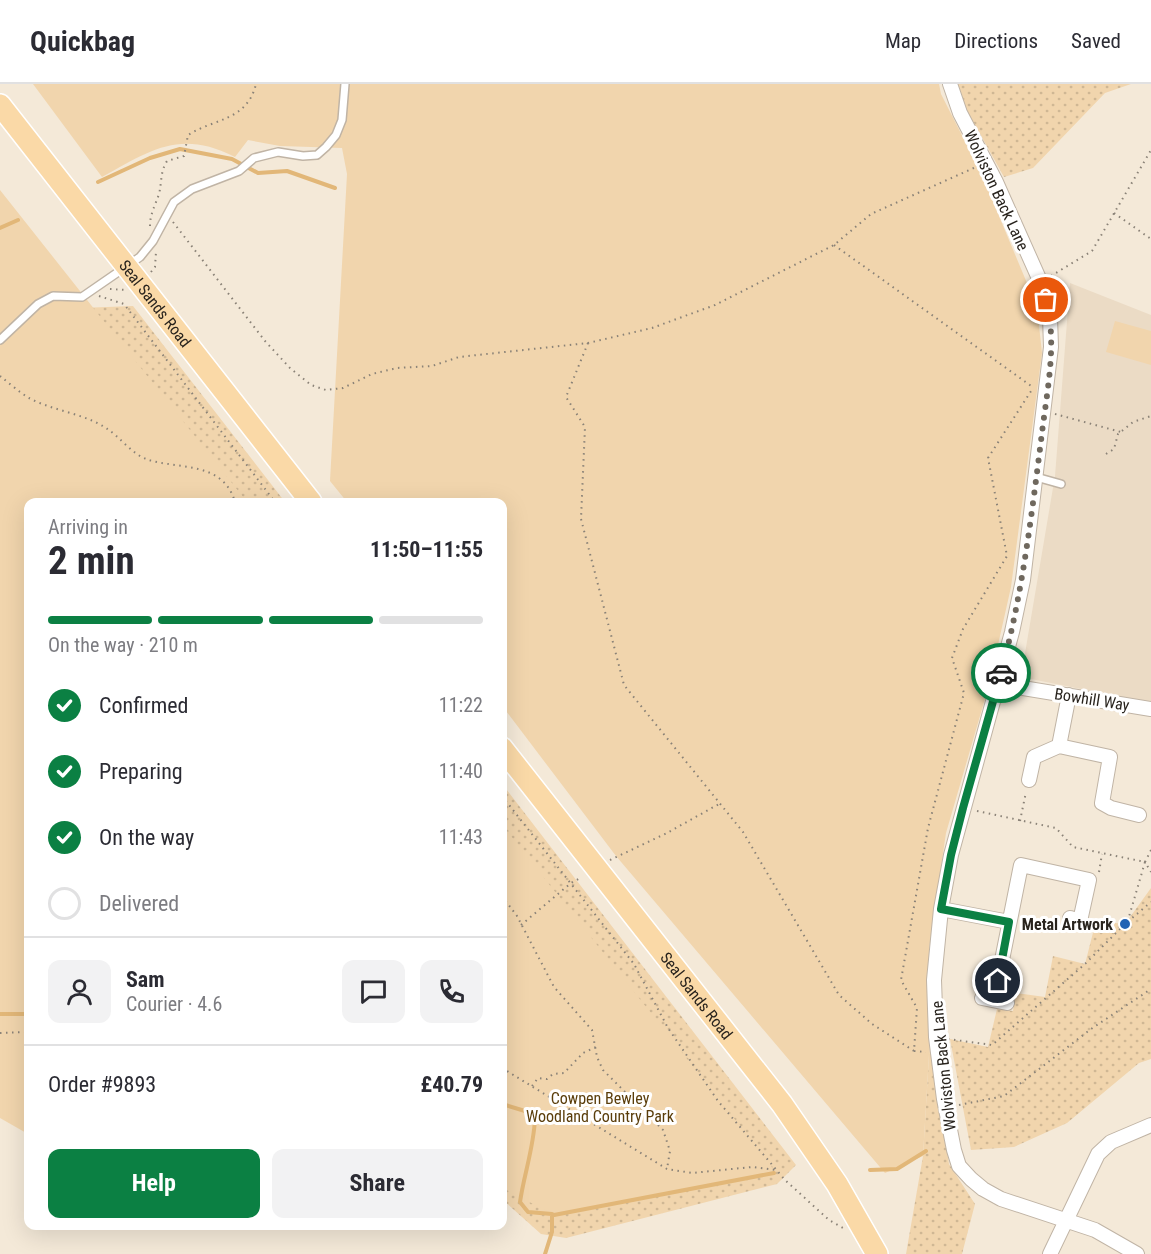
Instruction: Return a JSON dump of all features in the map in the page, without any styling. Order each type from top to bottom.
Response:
[{"type":"main road","name":"Seal Sands Road","points":[[0,105],[308,498]]},
{"type":"main road","name":"Seal Sands Road","points":[[507,754],[782,1104],[837,1184],[874,1246]]},
{"type":"street","name":"Wolviston Back Lane","points":[[950,84],[960,112],[987,162],[1041,282],[1050,317],[1051,347],[1040,387],[1044,411],[1023,580],[1012,632],[951,855],[941,909],[934,980],[936,1037],[945,1108],[959,1166],[983,1190],[1000,1199],[1095,1230],[1137,1254]]},
{"type":"street","name":"Bowhill Way","points":[[998,684],[1151,709]]},
{"type":"street","points":[[1059,746],[1069,696]]},
{"type":"street","points":[[1029,780],[1034,757],[1059,746],[1110,757],[1102,803],[1111,808],[1139,815]]},
{"type":"street","points":[[995,1000],[1021,865],[1089,880],[1080,921],[1070,918]]},
{"type":"street","points":[[941,909],[1009,922]]},
{"type":"street","points":[[1050,1254],[1098,1154],[1111,1142],[1151,1125]]},
{"type":"lane","points":[[0,340],[38,304],[53,296],[82,297],[140,257],[153,241],[174,202],[192,189],[239,171],[254,158],[278,152],[303,156],[317,155],[336,135],[342,120],[345,84]]},
{"type":"lane","points":[[1036,477],[1060,484]]},
{"type":"path","points":[[153,241],[150,215],[159,192],[162,170],[167,160],[184,156],[188,135],[202,126],[213,125],[246,107],[256,84]]},
{"type":"path","points":[[1041,282],[1092,251],[1151,150]]},
{"type":"path","points":[[165,217],[174,223],[278,355],[311,385],[326,390],[343,388],[372,374],[397,368],[432,366],[459,357],[588,343],[652,328],[715,304],[834,245],[871,214],[987,162]]},
{"type":"path","points":[[1114,213],[1151,239]]},
{"type":"path","points":[[588,343],[566,398],[585,427],[581,519],[624,686],[742,832],[839,995],[872,1024],[914,1051],[917,1008],[901,980],[928,828],[964,693],[952,658],[963,629],[1007,556],[988,458],[1040,387],[834,245]]},
{"type":"path","points":[[91,291],[103,298],[124,304],[272,498]]},
{"type":"path","points":[[0,376],[29,398],[105,427],[145,458],[207,471],[222,482],[234,498]]},
{"type":"path","points":[[1044,411],[1121,432]]},
{"type":"path","points":[[1106,454],[1114,449],[1121,432],[1133,422],[1151,416]]},
{"type":"path","points":[[1020,821],[1029,780]]},
{"type":"path","points":[[507,802],[634,964],[668,1028],[718,1101],[785,1180],[829,1220],[874,1246]]},
{"type":"path","points":[[521,925],[571,883],[616,856],[667,833],[719,804]]},
{"type":"path","points":[[963,808],[1056,828],[1073,847],[1145,862],[1151,872]]},
{"type":"path","points":[[1128,921],[1145,862],[1151,850]]},
{"type":"path","points":[[1089,880],[1098,877],[1102,854]]},
{"type":"path","points":[[936,1037],[992,1045],[1085,964],[1128,921],[1151,902]]},
{"type":"path","points":[[507,904],[554,987],[592,1030],[597,1057],[603,1070],[663,1130],[670,1151],[667,1169]]},
{"type":"path","points":[[945,1108],[1004,1096],[1091,1029],[1151,989]]},
{"type":"path","points":[[0,1033],[24,1032]]},
{"type":"path","points":[[532,1086],[538,1078],[547,1079],[553,1074],[564,1073],[583,1053],[596,1047]]},
{"type":"path","points":[[507,1071],[667,1169],[692,1173],[752,1167],[777,1170]]},
{"type":"shaded area","points":[[1070,283],[1151,315],[1151,703],[1021,677],[1055,476]]},
{"type":"green space","points":[[33,84],[939,84],[941,94],[981,173],[1037,307],[1042,353],[1011,587],[989,685],[946,833],[929,949],[930,1038],[923,1156],[885,1173],[616,856],[507,712],[507,498],[344,498],[330,481],[347,174],[342,148],[280,146],[248,140],[235,157],[216,149],[182,144],[151,151],[102,177]]},
{"type":"green space","points":[[957,84],[1131,84],[1105,93],[1033,168],[1004,177],[960,98]]},
{"type":"green space","points":[[0,190],[244,498],[24,498],[24,1132],[0,1118]]},
{"type":"green space","points":[[133,306],[282,498],[225,498],[54,309]]},
{"type":"green space","points":[[1115,321],[1151,331],[1151,365],[1106,352]]},
{"type":"green space","name":"Cowpen Bewley Woodland Country Park","points":[[507,790],[796,1165],[777,1184],[566,1238],[541,1234],[507,1204]]},
{"type":"green space","name":"Cowpen Bewley Woodland Country Park","points":[[507,831],[771,1165],[774,1173],[554,1215],[507,1190]]},
{"type":"green space","points":[[1151,888],[1151,1059],[1139,1063],[1067,1123],[1014,1147],[971,1150],[950,1039],[988,1047],[997,1009],[1013,1011],[1016,993],[1045,997],[1053,956],[1085,964],[1096,921],[1125,924]]},
{"type":"green space","points":[[930,1038],[949,1164],[975,1204],[962,1254],[906,1254],[923,1156]]},
{"type":"waterway","points":[[98,182],[150,158],[180,149],[232,159],[258,173],[287,171],[335,188]]},
{"type":"waterway","points":[[0,228],[18,220]]},
{"type":"waterway","points":[[0,1014],[24,1014]]},
{"type":"waterway","points":[[507,1106],[525,1111],[535,1118],[520,1202],[528,1212],[552,1214],[552,1232],[545,1254]]},
{"type":"waterway","points":[[870,1170],[897,1169],[926,1151]]},
{"type":"waterway","points":[[552,1214],[774,1173]]},
{"type":"way so far","points":[[1001,673],[1023,580],[1032,517],[1051,347],[1050,317],[1046,300]]},
{"type":"place","name":"Metal Artwork","points":[[1125,924]]},
{"type":"route","points":[[998,981],[1009,922],[941,909],[951,855],[1001,673]]}]
